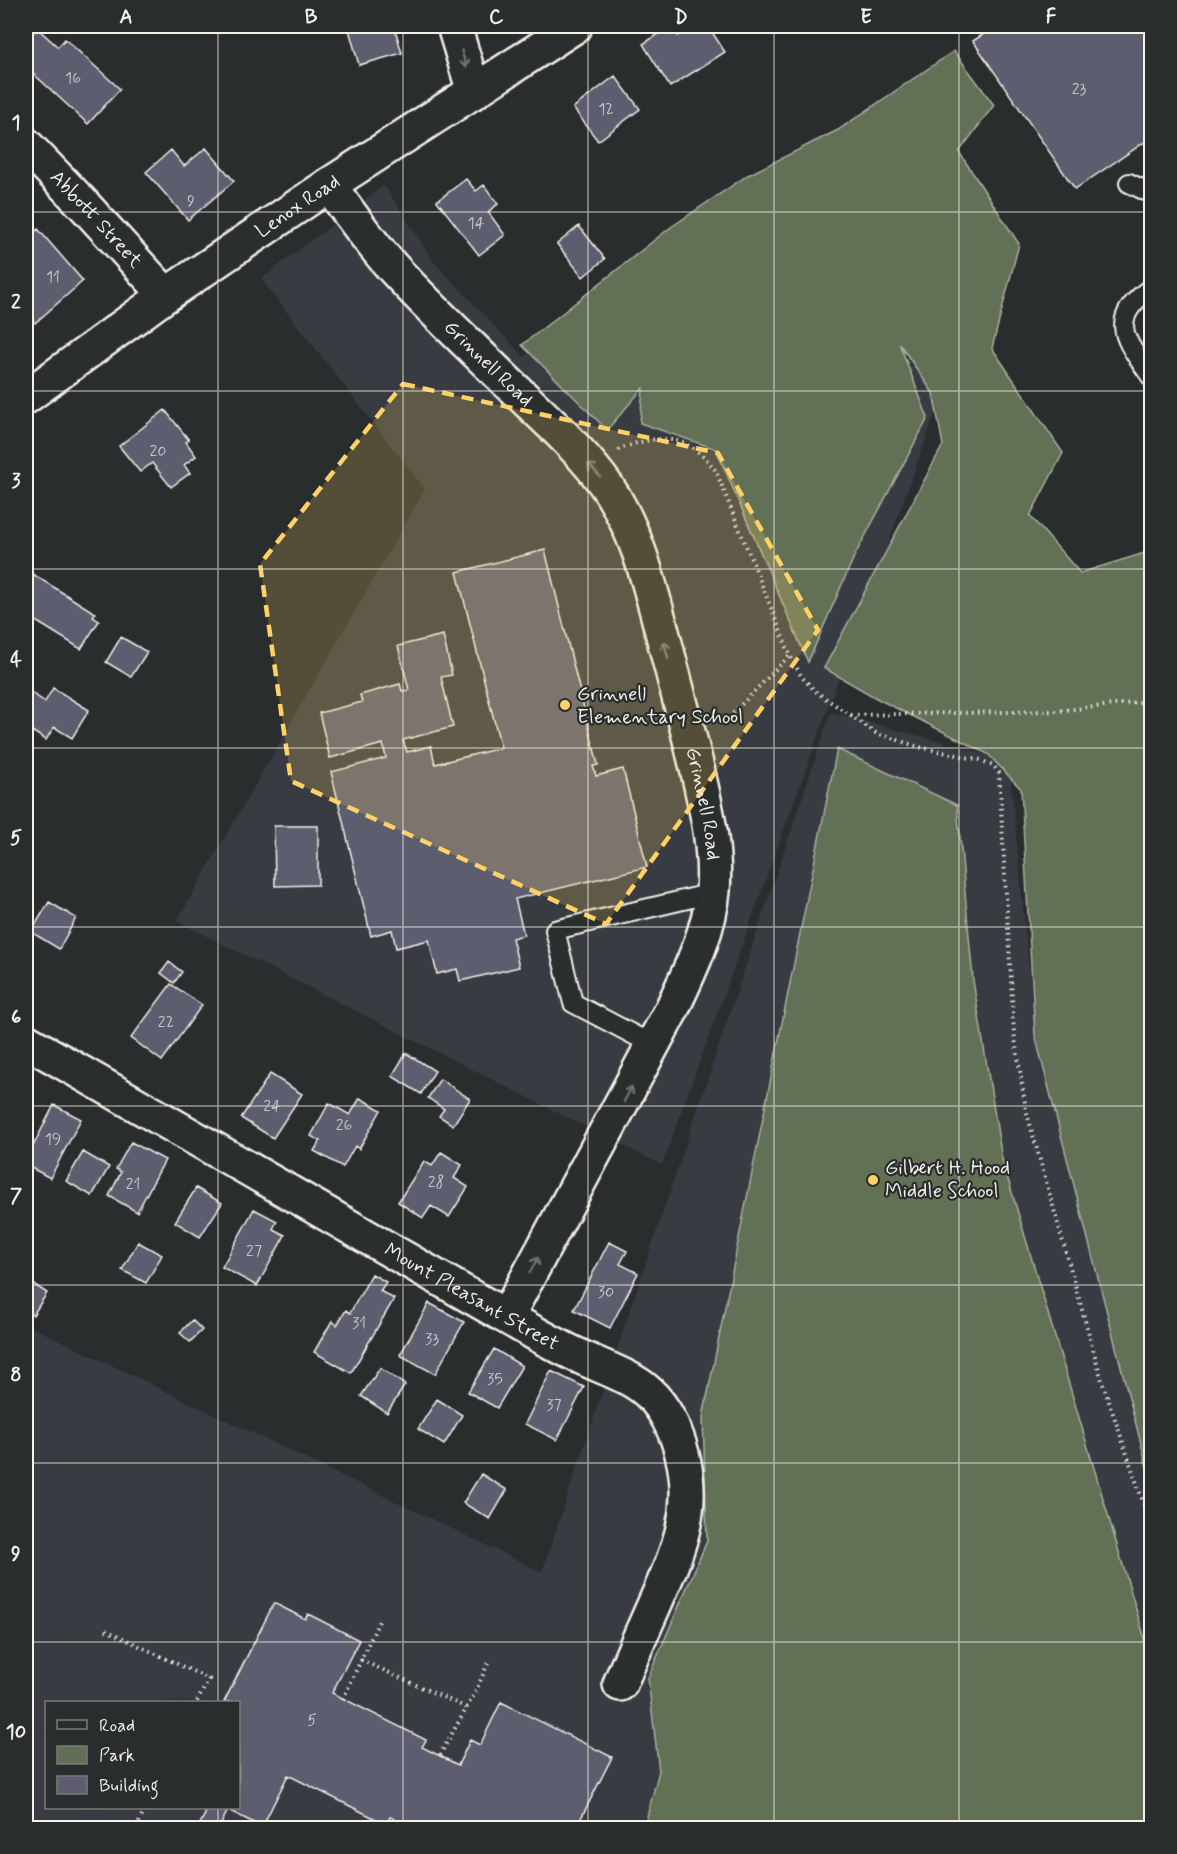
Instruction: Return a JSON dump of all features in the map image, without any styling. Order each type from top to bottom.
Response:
[{"type":"street","points":[[454,26],[474,92]]},
{"type":"street","name":"Lenox Road","points":[[26,397],[166,296],[329,185],[575,26]]},
{"type":"street","name":"Abbott Street","points":[[26,145],[166,296]]},
{"type":"street","name":"Grinnell Road","points":[[329,185],[365,235],[393,268],[559,432],[601,478],[622,512],[638,551],[692,747],[711,830],[714,860],[712,893],[707,924],[693,962],[653,1046],[507,1316]]},
{"type":"street","name":"Mount Pleasant Street","points":[[26,1041],[507,1316],[577,1355],[632,1381],[648,1392],[661,1407],[673,1428],[687,1479],[688,1506],[676,1556],[620,1684]]},
{"type":"lane","points":[[1129,183],[1152,194]]},
{"type":"lane","points":[[1152,287],[1135,299],[1127,310],[1124,325],[1127,342],[1152,378]]},
{"type":"lane","points":[[653,1046],[573,1003],[555,930],[712,893]]},
{"type":"path","points":[[615,451],[644,439],[666,439],[691,446],[706,456],[716,471],[790,655],[801,676],[816,691],[876,733],[891,739],[980,760],[993,765],[999,773],[1014,1032],[1026,1110],[1102,1381],[1152,1528]]},
{"type":"path","points":[[733,712],[790,655]]},
{"type":"path","points":[[850,715],[1056,711],[1152,701]]},
{"type":"path","points":[[343,1699],[379,1621]]},
{"type":"path","points":[[106,1630],[209,1679],[198,1701]]},
{"type":"path","points":[[361,1660],[467,1708]]},
{"type":"path","points":[[440,1755],[467,1708],[489,1661]]},
{"type":"path","points":[[136,1828],[146,1809]]},
{"type":"highlighted area","points":[[403,384],[718,453],[818,630],[606,924],[291,781],[260,564]]},
{"type":"shaded area","name":"Grinnell Elementary School","points":[[815,138],[943,392],[662,1165],[177,921],[425,489],[261,279],[384,185],[434,262],[524,357]]},
{"type":"shaded area","name":"Gilbert H. Hood Middle School","points":[[831,712],[1009,760],[1035,1035],[1151,1482],[1151,1828],[26,1828],[26,1324],[542,1572]]},
{"type":"green space","points":[[954,51],[994,105],[959,152],[1019,244],[992,348],[1063,453],[1030,516],[1080,573],[1151,551],[1151,1482],[1035,1035],[1021,789],[988,754],[878,699],[824,668],[943,445],[933,393],[899,343],[928,418],[854,557],[808,662],[716,449],[640,423],[643,388],[607,430],[522,345],[671,227],[748,175],[838,130]]},
{"type":"green space","points":[[837,749],[957,805],[973,980],[1002,1159],[1144,1636],[1152,1704],[1151,1828],[644,1828],[659,1771],[648,1678],[707,1541],[703,1417]]},
{"type":"building","points":[[348,26],[394,26],[402,53],[359,65]]},
{"type":"building","points":[[671,26],[678,36],[695,26],[708,26],[725,52],[670,87],[643,44]]},
{"type":"building","points":[[996,26],[1152,26],[1152,137],[1075,189],[973,41]]},
{"type":"building","points":[[37,28],[58,47],[65,39],[120,89],[88,124],[26,67],[26,41]]},
{"type":"building","points":[[615,76],[640,109],[598,141],[573,108]]},
{"type":"building","points":[[206,148],[234,181],[188,220],[146,172],[171,150],[184,166]]},
{"type":"building","points":[[466,179],[476,191],[484,185],[498,204],[488,212],[505,235],[479,255],[437,201]]},
{"type":"building","points":[[579,226],[605,259],[583,277],[557,244]]},
{"type":"building","points":[[38,229],[83,281],[35,323],[26,313],[26,240]]},
{"type":"building","points":[[165,410],[189,440],[186,442],[196,456],[184,465],[190,473],[171,487],[152,463],[140,472],[119,446]]},
{"type":"building","points":[[545,550],[598,765],[593,766],[596,776],[623,769],[647,867],[515,899],[524,935],[512,938],[519,967],[460,981],[457,969],[437,974],[429,940],[396,948],[392,930],[371,936],[331,772],[386,758],[383,744],[330,758],[319,713],[362,702],[360,695],[400,684],[402,691],[409,690],[398,646],[443,635],[452,675],[441,677],[453,727],[403,740],[407,752],[431,746],[435,764],[501,748],[457,572]]},
{"type":"building","points":[[31,573],[95,613],[93,617],[99,621],[81,649],[26,615],[26,582]]},
{"type":"building","points":[[121,637],[147,652],[131,677],[106,662]]},
{"type":"building","points":[[53,688],[89,710],[72,738],[54,727],[46,740],[32,731],[27,737],[26,689],[45,702]]},
{"type":"building","points":[[274,826],[318,826],[318,885],[275,886]]},
{"type":"building","points":[[49,902],[76,918],[59,949],[31,932]]},
{"type":"building","points":[[169,962],[182,972],[174,983],[161,973]]},
{"type":"building","points":[[171,984],[202,1005],[162,1061],[131,1038]]},
{"type":"building","points":[[406,1053],[435,1071],[421,1094],[392,1076]]},
{"type":"building","points":[[270,1074],[302,1094],[273,1138],[241,1118]]},
{"type":"building","points":[[440,1079],[470,1099],[453,1125],[439,1116],[444,1109],[428,1098]]},
{"type":"building","points":[[360,1098],[381,1110],[359,1149],[355,1146],[343,1167],[314,1151],[320,1141],[311,1136],[329,1103],[350,1115]]},
{"type":"building","points":[[54,1105],[81,1119],[50,1178],[26,1165],[26,1160]]},
{"type":"building","points":[[131,1142],[165,1160],[137,1212],[109,1196],[121,1172],[116,1169]]},
{"type":"building","points":[[83,1152],[109,1167],[92,1196],[66,1181]]},
{"type":"building","points":[[441,1152],[462,1165],[454,1178],[468,1187],[449,1217],[431,1206],[423,1218],[398,1202],[424,1161],[432,1166]]},
{"type":"building","points":[[196,1188],[222,1203],[200,1237],[175,1222]]},
{"type":"building","points":[[254,1209],[277,1221],[273,1229],[285,1235],[257,1286],[222,1267]]},
{"type":"building","points":[[138,1242],[162,1255],[146,1283],[122,1270]]},
{"type":"building","points":[[609,1242],[627,1251],[620,1264],[638,1273],[610,1328],[574,1310]]},
{"type":"building","points":[[372,1274],[386,1282],[380,1291],[394,1299],[351,1373],[314,1352],[332,1321],[337,1325],[346,1310],[350,1313]]},
{"type":"building","points":[[30,1282],[47,1293],[33,1315],[26,1310],[26,1289]]},
{"type":"building","points":[[429,1303],[464,1322],[435,1374],[400,1355]]},
{"type":"building","points":[[192,1320],[202,1330],[190,1342],[180,1333]]},
{"type":"building","points":[[494,1349],[522,1366],[497,1408],[468,1392]]},
{"type":"building","points":[[380,1368],[405,1385],[387,1413],[361,1396]]},
{"type":"building","points":[[551,1371],[584,1387],[557,1440],[525,1424]]},
{"type":"building","points":[[437,1399],[462,1415],[444,1445],[418,1429]]},
{"type":"building","points":[[481,1474],[507,1490],[490,1519],[463,1503]]},
{"type":"building","points":[[274,1603],[305,1619],[308,1614],[359,1640],[332,1693],[426,1740],[422,1747],[458,1765],[470,1740],[480,1745],[501,1702],[612,1757],[576,1828],[414,1828],[390,1817],[386,1824],[288,1775],[262,1827],[228,1810],[219,1828],[198,1828],[208,1809],[240,1809],[240,1701],[225,1701]]},
{"type":"place","name":"Grinnell Elementary School","points":[[565,705]]},
{"type":"place","name":"Gilbert H. Hood Middle School","points":[[873,1180]]}]
